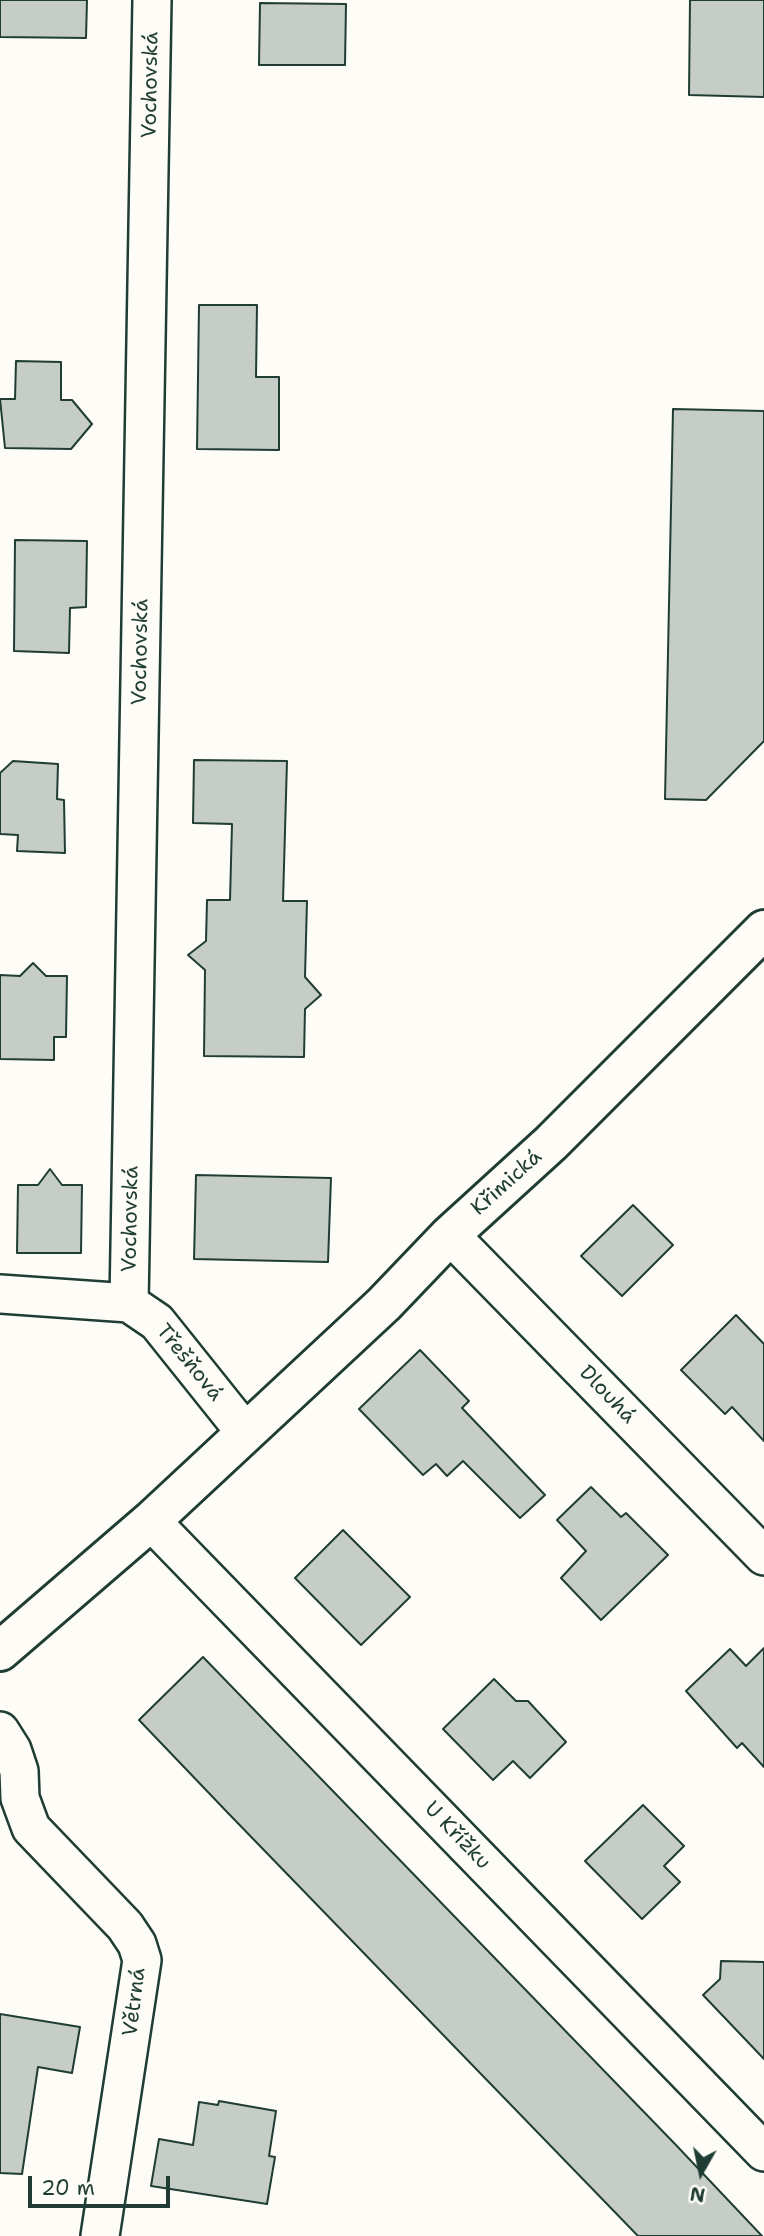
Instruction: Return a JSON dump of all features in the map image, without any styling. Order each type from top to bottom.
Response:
[{"type":"street","name":"Vochovská","points":[[130,1303],[152,0]]},
{"type":"street","name":"Křimická","points":[[0,1651],[151,1521],[384,1304],[450,1235],[551,1143],[764,930]]},
{"type":"street","name":"Dlouhá","points":[[450,1235],[764,1556]]},
{"type":"street","points":[[0,1294],[130,1303]]},
{"type":"street","name":"Třešňová","points":[[130,1303],[157,1322],[245,1432]]},
{"type":"street","name":"U Křížku","points":[[151,1521],[764,2151]]},
{"type":"street","name":"Větrná","points":[[0,1731],[12,1750],[19,1771],[20,1798],[31,1828],[125,1926],[137,1944],[142,1960],[100,2236]]},
{"type":"building","points":[[0,0],[87,0],[86,38],[0,37]]},
{"type":"building","points":[[690,0],[764,0],[764,97],[689,95]]},
{"type":"building","points":[[260,3],[346,4],[345,65],[259,65]]},
{"type":"building","points":[[199,305],[257,305],[256,377],[279,377],[279,450],[197,449]]},
{"type":"building","points":[[16,361],[61,362],[61,400],[72,400],[92,424],[71,449],[5,448],[0,399],[15,399]]},
{"type":"building","points":[[673,409],[764,411],[764,741],[706,800],[665,799]]},
{"type":"building","points":[[15,540],[87,541],[86,607],[70,608],[69,653],[14,651]]},
{"type":"building","points":[[194,760],[287,761],[283,901],[307,901],[305,977],[321,995],[305,1009],[304,1057],[204,1056],[205,970],[188,955],[206,941],[207,900],[230,900],[232,824],[193,823]]},
{"type":"building","points":[[13,761],[58,764],[57,799],[64,800],[65,853],[17,851],[18,835],[0,834],[0,773]]},
{"type":"building","points":[[33,963],[46,976],[67,976],[66,1037],[54,1037],[54,1060],[0,1059],[0,975],[20,976]]},
{"type":"building","points":[[50,1169],[62,1185],[82,1185],[81,1253],[17,1253],[18,1185],[38,1185]]},
{"type":"building","points":[[196,1175],[331,1178],[328,1262],[194,1259]]},
{"type":"building","points":[[633,1205],[673,1245],[622,1296],[581,1256]]},
{"type":"building","points":[[736,1315],[764,1344],[764,1441],[732,1407],[725,1414],[681,1370]]},
{"type":"building","points":[[420,1350],[469,1401],[462,1408],[545,1495],[520,1518],[463,1461],[447,1476],[436,1464],[423,1475],[359,1409]]},
{"type":"building","points":[[591,1487],[621,1517],[626,1513],[668,1555],[601,1620],[561,1578],[586,1551],[557,1520]]},
{"type":"building","points":[[343,1530],[410,1597],[361,1645],[295,1578]]},
{"type":"building","points":[[764,1648],[764,1767],[742,1743],[737,1748],[686,1691],[730,1649],[746,1666]]},
{"type":"building","points":[[203,1657],[762,2236],[638,2236],[228,1813],[139,1720]]},
{"type":"building","points":[[494,1679],[516,1701],[528,1701],[566,1742],[530,1778],[513,1761],[493,1780],[443,1729]]},
{"type":"building","points":[[643,1805],[684,1846],[664,1866],[680,1882],[642,1919],[585,1861]]},
{"type":"building","points":[[721,1961],[764,1962],[764,2059],[703,1995],[720,1979]]},
{"type":"building","points":[[0,2014],[80,2027],[72,2073],[38,2067],[22,2174],[0,2173]]},
{"type":"building","points":[[219,2101],[276,2111],[269,2156],[275,2157],[267,2204],[151,2186],[159,2139],[193,2145],[199,2102],[218,2105]]}]
